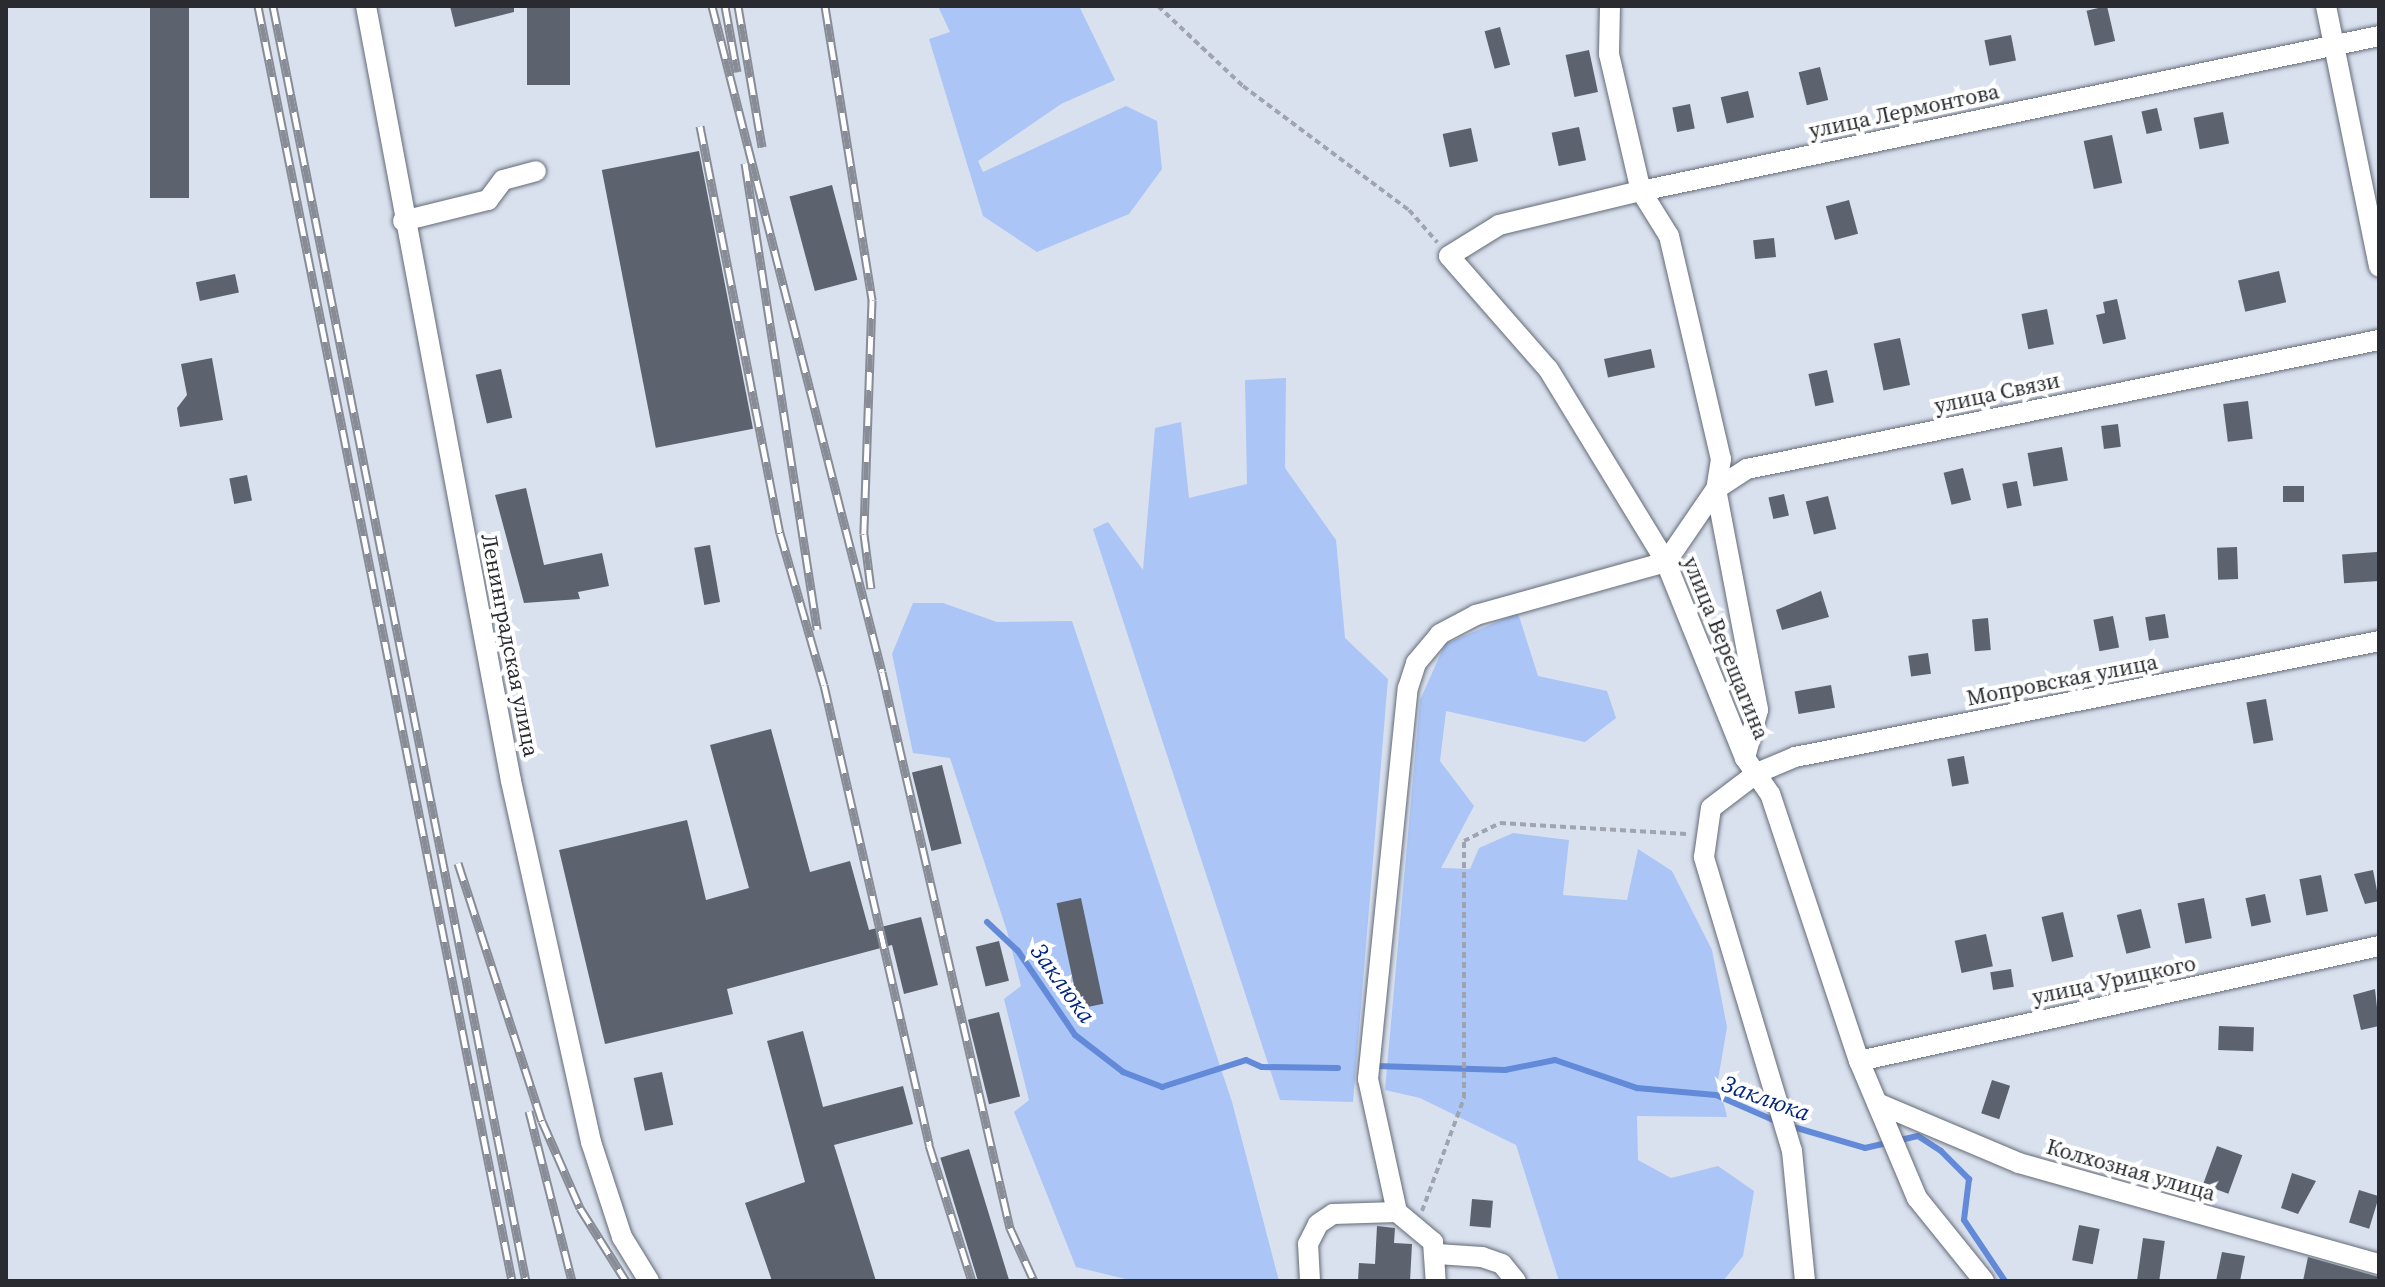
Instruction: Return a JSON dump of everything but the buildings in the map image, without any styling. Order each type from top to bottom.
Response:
[{"type":"street","name":"Ленинградская улица","points":[[366,6],[403,221],[591,1142],[622,1237],[649,1281]]},
{"type":"street","points":[[1610,6],[1609,54],[1641,191],[1669,236],[1721,459],[1716,489],[1758,710],[1751,765]]},
{"type":"street","points":[[2326,6],[2379,267]]},
{"type":"street","name":"улица Лермонтова","points":[[1449,256],[1499,225],[1641,191],[2379,36]]},
{"type":"street","points":[[403,221],[488,200],[503,180],[536,171]]},
{"type":"street","name":"улица Верещагина","points":[[1449,256],[1548,369],[1666,562],[1751,765],[1770,794],[1859,1061],[1917,1198],[1984,1281]]},
{"type":"street","name":"улица Связи","points":[[1666,562],[1716,489],[1747,469],[2379,340]]},
{"type":"street","points":[[1397,1212],[1368,1079],[1416,663],[1440,634],[1476,615],[1666,562]]},
{"type":"street","name":"Мопровская улица","points":[[1701,834],[1711,808],[1751,765],[2379,641]]},
{"type":"street","points":[[1701,834],[1792,1151],[1805,1281]]},
{"type":"street","name":"улица Урицкого","points":[[1859,1061],[2379,946]]},
{"type":"street","name":"Колхозная улица","points":[[1877,1103],[2019,1163],[2379,1264]]},
{"type":"street","points":[[1310,1281],[1308,1244],[1318,1224],[1333,1214],[1397,1212],[1416,1225],[1437,1254],[1436,1281]]},
{"type":"street","points":[[1437,1254],[1482,1257],[1502,1264],[1516,1281]]},
{"type":"path","points":[[1158,6],[1243,86],[1409,210],[1449,256]]},
{"type":"path","points":[[1416,1225],[1464,1098],[1464,841],[1500,823],[1701,834]]},
{"type":"shaded area","points":[[938,6],[1079,6],[1115,80],[1061,104],[978,161],[983,172],[1126,106],[1157,121],[1162,169],[1129,214],[1037,252],[983,216],[929,39],[950,32]]},
{"type":"shaded area","points":[[1286,378],[1285,468],[1336,540],[1345,638],[1388,679],[1353,1102],[1280,1100],[1093,529],[1108,522],[1143,570],[1155,428],[1181,422],[1189,498],[1247,484],[1245,380]]},
{"type":"shaded area","points":[[913,603],[943,603],[997,622],[1072,621],[1232,1102],[1279,1281],[1134,1281],[1076,1267],[1014,1112],[1029,1100],[1004,999],[1021,986],[1007,931],[950,758],[913,753],[892,654]]},
{"type":"shaded area","points":[[1518,613],[1538,676],[1607,691],[1616,718],[1585,742],[1446,711],[1440,761],[1474,806],[1441,868],[1470,869],[1479,848],[1513,833],[1569,840],[1563,895],[1627,900],[1638,849],[1672,871],[1712,950],[1727,1027],[1718,1080],[1727,1117],[1637,1116],[1638,1160],[1671,1178],[1718,1166],[1754,1191],[1743,1256],[1723,1281],[1559,1281],[1516,1145],[1420,1098],[1385,1090],[1420,700],[1445,644]]},
{"type":"waterway","name":"Заклюка","points":[[987,922],[1018,951],[1075,1035],[1123,1072],[1162,1087],[1246,1060],[1262,1067],[1338,1068]]},
{"type":"waterway","name":"Заклюка","points":[[1376,1066],[1505,1070],[1555,1060],[1637,1088],[1716,1095],[1780,1123]]},
{"type":"waterway","name":"Заклюка","points":[[1790,1126],[1865,1148],[1918,1136],[1941,1151],[1969,1179],[1964,1220],[2005,1281]]},
{"type":"railway","points":[[258,6],[512,1281]]},
{"type":"railway","points":[[273,6],[526,1281]]},
{"type":"railway","points":[[712,6],[882,672],[1010,1228],[1034,1281]]},
{"type":"railway","points":[[725,6],[737,72]]},
{"type":"railway","points":[[738,6],[762,147]]},
{"type":"railway","points":[[825,6],[872,300],[864,534],[871,589]]},
{"type":"railway","points":[[700,126],[780,533],[824,685],[929,1145],[972,1281]]},
{"type":"railway","points":[[745,163],[817,629]]},
{"type":"railway","points":[[458,863],[542,1121],[580,1208],[626,1281]]},
{"type":"railway","points":[[529,1111],[572,1281]]}]
